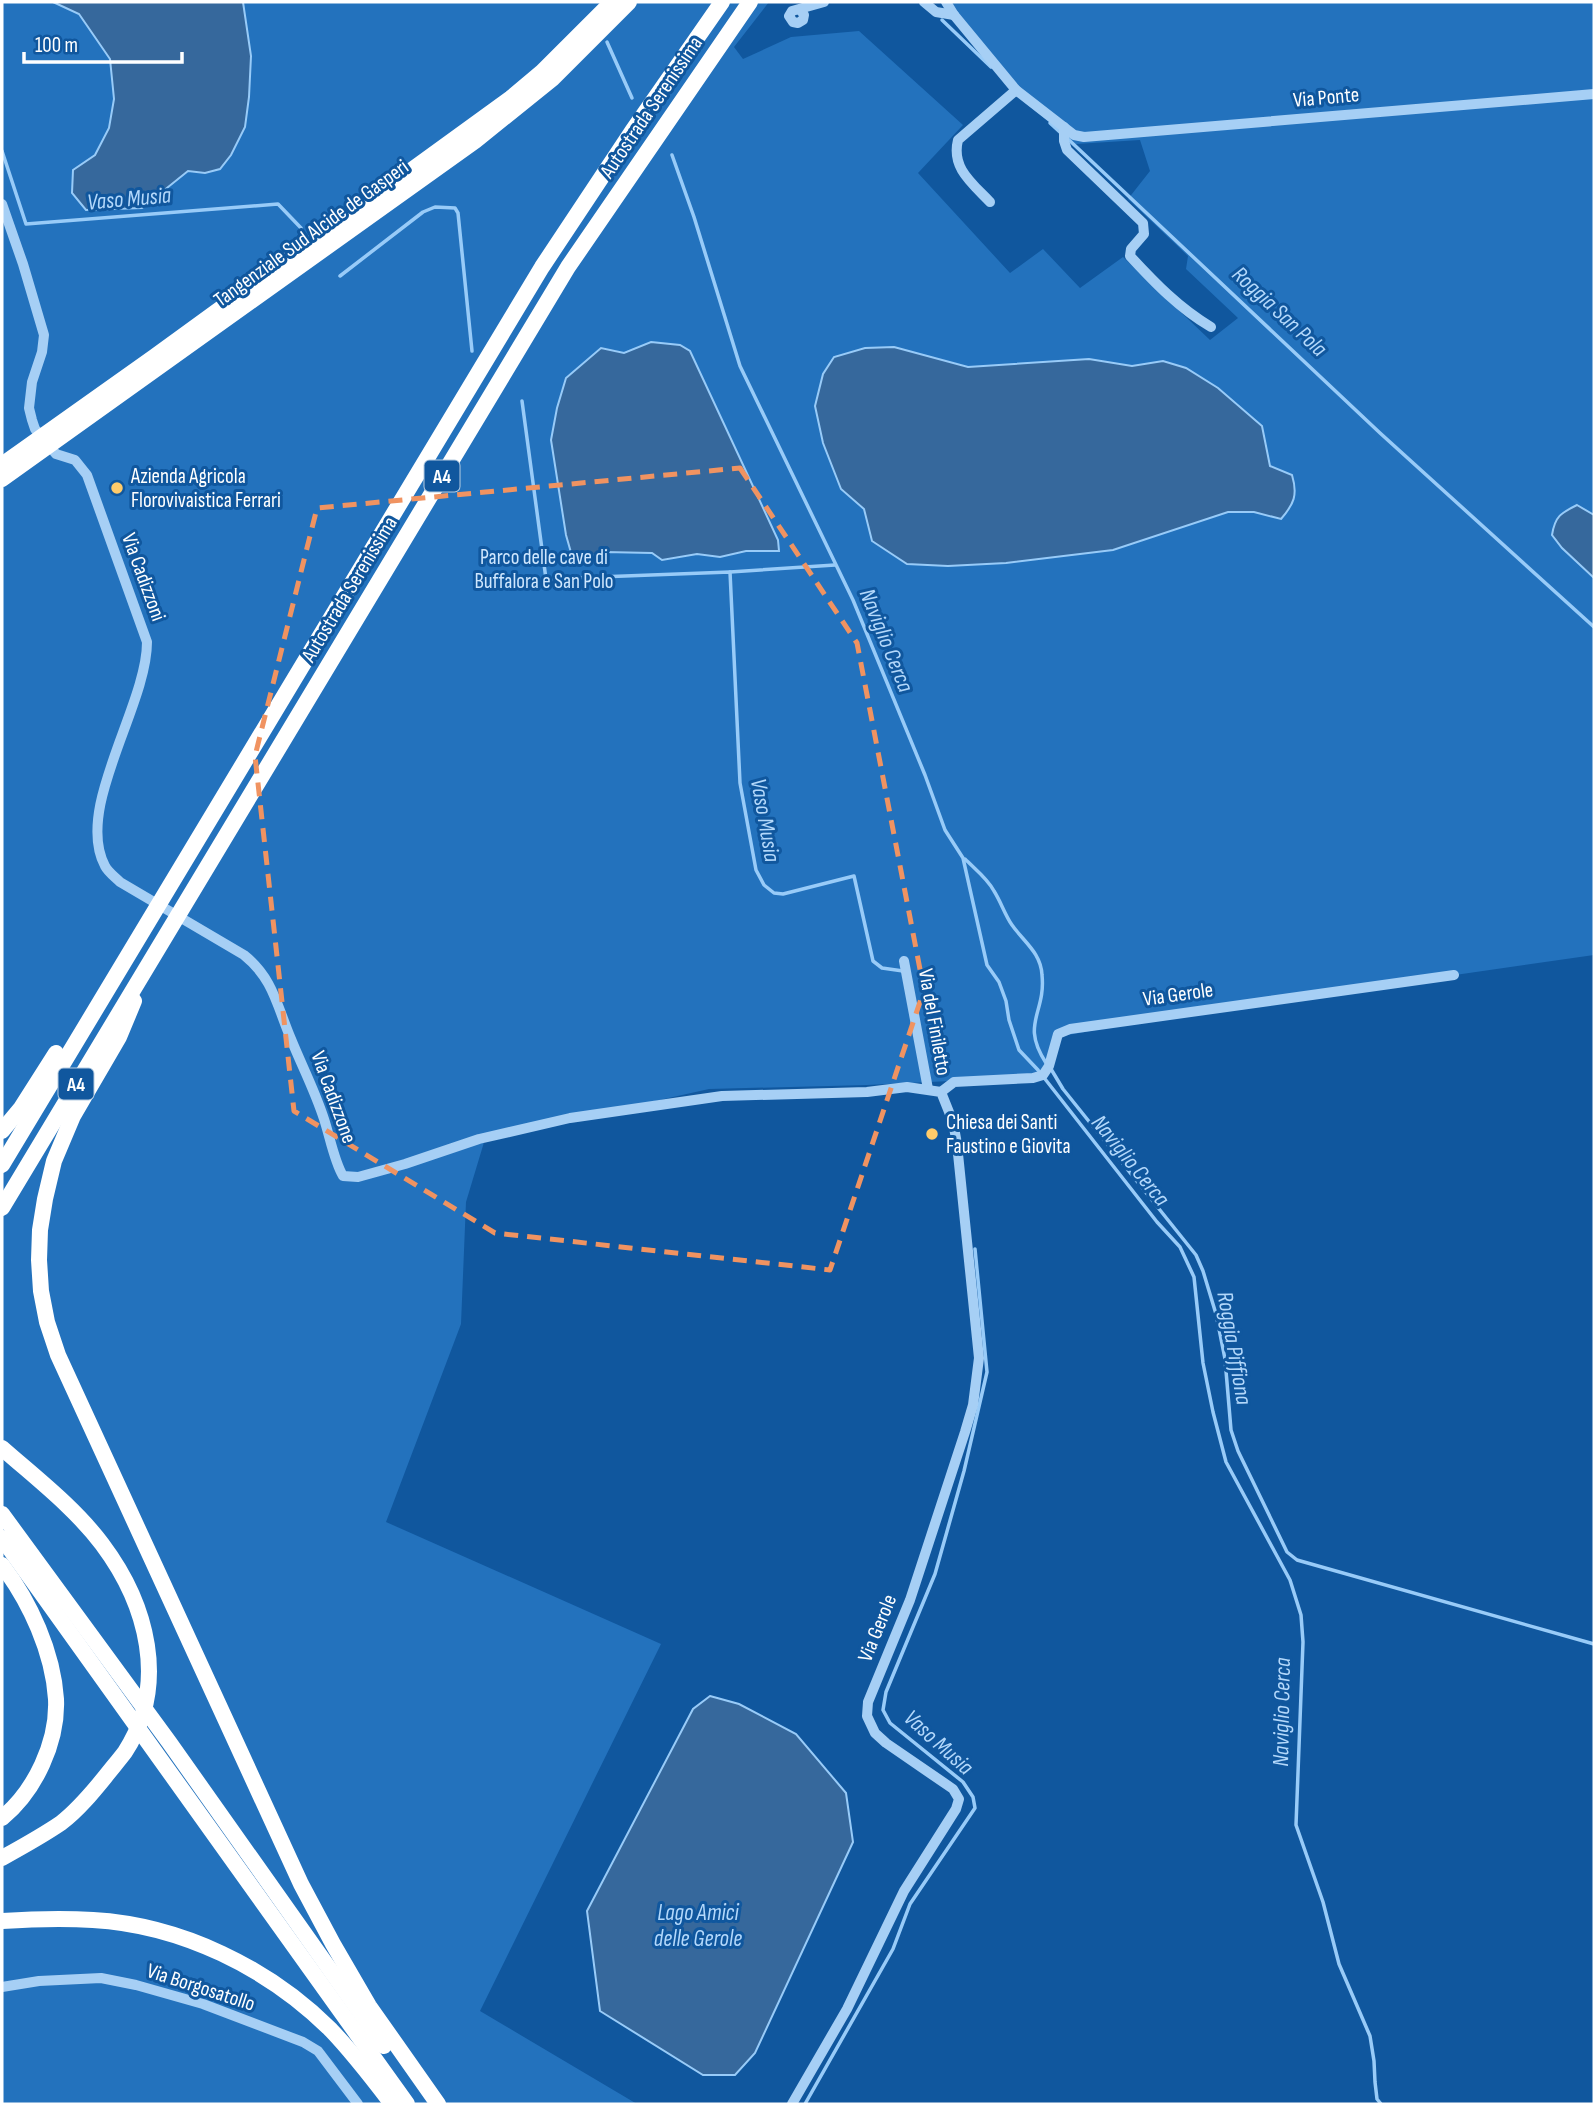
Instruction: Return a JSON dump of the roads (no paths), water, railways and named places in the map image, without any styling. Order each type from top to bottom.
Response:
[{"type":"highway","name":"Tangenziale Sud Alcide de Gasperi","points":[[2,479],[46,441],[511,98],[542,72],[612,2]]},
{"type":"highway","name":"Tangenziale Sud Alcide de Gasperi","points":[[2,465],[46,441],[475,142],[552,79],[629,2]]},
{"type":"highway","name":"Autostrada Serenissima","points":[[2,1165],[535,279],[633,130],[722,2]]},
{"type":"highway","name":"Autostrada Serenissima","points":[[2,1208],[568,267],[750,2]]},
{"type":"highway","points":[[2,1131],[21,1108],[96,993],[131,948]]},
{"type":"highway","points":[[150,960],[119,1037],[73,1116],[54,1161],[44,1199],[39,1250],[41,1291],[47,1322],[58,1355],[118,1488],[301,1884],[364,1997],[438,2104]]},
{"type":"highway","points":[[2,1448],[61,1500],[101,1542],[139,1609],[149,1653],[149,1681],[144,1707],[125,1751],[87,1799],[62,1822],[2,1858]]},
{"type":"highway","points":[[2,1514],[169,1742],[426,2104]]},
{"type":"highway","points":[[2,1538],[407,2104]]},
{"type":"highway","points":[[2,1564],[29,1610],[44,1644],[52,1671],[56,1700],[54,1726],[47,1754],[23,1795],[2,1818]]},
{"type":"highway","points":[[2,1921],[95,1920],[135,1926],[174,1936],[238,1962],[262,1975],[331,2030],[392,2104]]},
{"type":"street","points":[[800,9],[824,2]]},
{"type":"street","name":"Via Ponte","points":[[924,2],[936,12],[954,15]]},
{"type":"street","name":"Via Ponte","points":[[946,2],[1016,90],[1074,135],[1084,137],[1594,94]]},
{"type":"street","points":[[990,202],[961,170],[955,152],[958,140],[1016,90]]},
{"type":"street","points":[[1064,127],[1064,141],[1068,150],[1143,223],[1144,234],[1131,249],[1129,256],[1162,291],[1211,327]]},
{"type":"street","name":"Via Cadizzoni","points":[[2,204],[44,335],[42,352],[32,382],[29,408],[35,429],[56,454],[75,460],[87,475],[147,642],[143,675],[110,769],[100,810],[99,844],[106,868],[120,882],[200,930]]},
{"type":"street","name":"Via Cadizzone","points":[[200,930],[258,965],[268,981],[317,1096],[343,1176],[358,1177],[479,1139],[570,1118],[722,1096],[867,1092],[906,1087],[928,1089]]},
{"type":"street","name":"Via del Finiletto","points":[[904,961],[928,1089]]},
{"type":"street","name":"Via Gerole","points":[[792,2104],[847,2009],[904,1891],[956,1809],[958,1799],[953,1789],[875,1733],[867,1716],[868,1702],[914,1587],[965,1432],[979,1358],[957,1144],[953,1122],[941,1092],[954,1082],[1033,1078],[1043,1075],[1049,1066],[1058,1034],[1070,1029],[1454,975]]},
{"type":"street","points":[[928,1089],[941,1092]]},
{"type":"street","name":"Via Borgosatollo","points":[[2,1987],[38,1981],[101,1978],[203,2004],[303,2042],[318,2051],[359,2104]]},
{"type":"water","points":[[53,2],[243,2],[251,56],[245,127],[231,155],[220,169],[205,173],[188,171],[142,208],[86,210],[72,193],[73,170],[95,155],[109,128],[114,99],[110,59],[79,14]]},
{"type":"water","points":[[651,342],[680,345],[690,351],[778,540],[779,551],[746,551],[720,557],[697,554],[662,560],[652,553],[605,552],[578,560],[572,556],[566,535],[551,440],[566,378],[601,348],[624,353]]},
{"type":"water","points":[[894,347],[968,367],[1089,359],[1132,366],[1163,361],[1186,368],[1218,388],[1262,426],[1270,466],[1292,475],[1295,494],[1292,504],[1281,519],[1254,512],[1228,512],[1113,550],[1006,563],[948,566],[907,564],[872,541],[864,509],[841,489],[823,443],[815,406],[823,374],[834,357],[865,348]]},
{"type":"water","points":[[1577,505],[1594,515],[1594,578],[1552,535],[1560,516]]},
{"type":"water","name":"Lago Amici delle Gerole","points":[[710,1696],[739,1704],[796,1734],[846,1793],[853,1842],[755,2053],[735,2075],[703,2075],[600,2011],[587,1911],[693,1709]]},
{"type":"waterway","name":"Roggia San Pola","points":[[942,20],[991,67]]},
{"type":"waterway","name":"Naviglio Cerca","points":[[607,42],[632,98]]},
{"type":"waterway","name":"Roggia San Pola","points":[[1050,123],[1062,134]]},
{"type":"waterway","name":"Roggia San Pola","points":[[1068,139],[1380,433],[1594,627]]},
{"type":"waterway","name":"Vaso Musia","points":[[2,151],[26,224],[278,204],[301,228]]},
{"type":"waterway","name":"Naviglio Cerca","points":[[672,155],[740,366],[853,600],[945,830],[963,858],[987,965],[999,982],[1019,1050],[1180,1247],[1194,1277],[1203,1363],[1226,1462],[1290,1580],[1301,1615],[1303,1642],[1296,1825],[1323,1902],[1339,1964],[1370,2036],[1377,2099],[1381,2104]]},
{"type":"waterway","name":"Vaso Musia","points":[[340,276],[423,212],[435,207],[455,208],[458,213],[472,351]]},
{"type":"waterway","name":"Vaso Musia","points":[[522,401],[546,579],[730,572],[740,783],[756,870],[764,885],[774,893],[783,894],[854,876],[873,961],[882,968],[903,971]]},
{"type":"waterway","name":"Vaso Musia","points":[[730,572],[835,565]]},
{"type":"waterway","name":"Roggia Piffiona","points":[[965,859],[985,878],[1010,921],[1039,960],[1042,988],[1034,1028],[1035,1038],[1046,1063]]},
{"type":"waterway","name":"Roggia Piffiona","points":[[1051,1069],[1063,1089],[1196,1255],[1216,1314],[1225,1359],[1231,1430],[1238,1451],[1287,1552],[1297,1560],[1594,1644]]},
{"type":"waterway","name":"Vaso Musia","points":[[805,2104],[893,1949],[910,1904],[975,1808],[973,1797],[963,1782],[890,1723],[883,1710],[886,1692],[935,1574],[964,1471],[987,1372],[975,1249]]},
{"type":"place","name":"Azienda Agricola Florovivaistica Ferrari","points":[[117,488]]},
{"type":"place","name":"Chiesa dei Santi Faustino e Giovita","points":[[932,1134]]},
{"type":"park label","name":"Parco delle cave di Buffalora e San Polo","points":[[544,569]]}]
